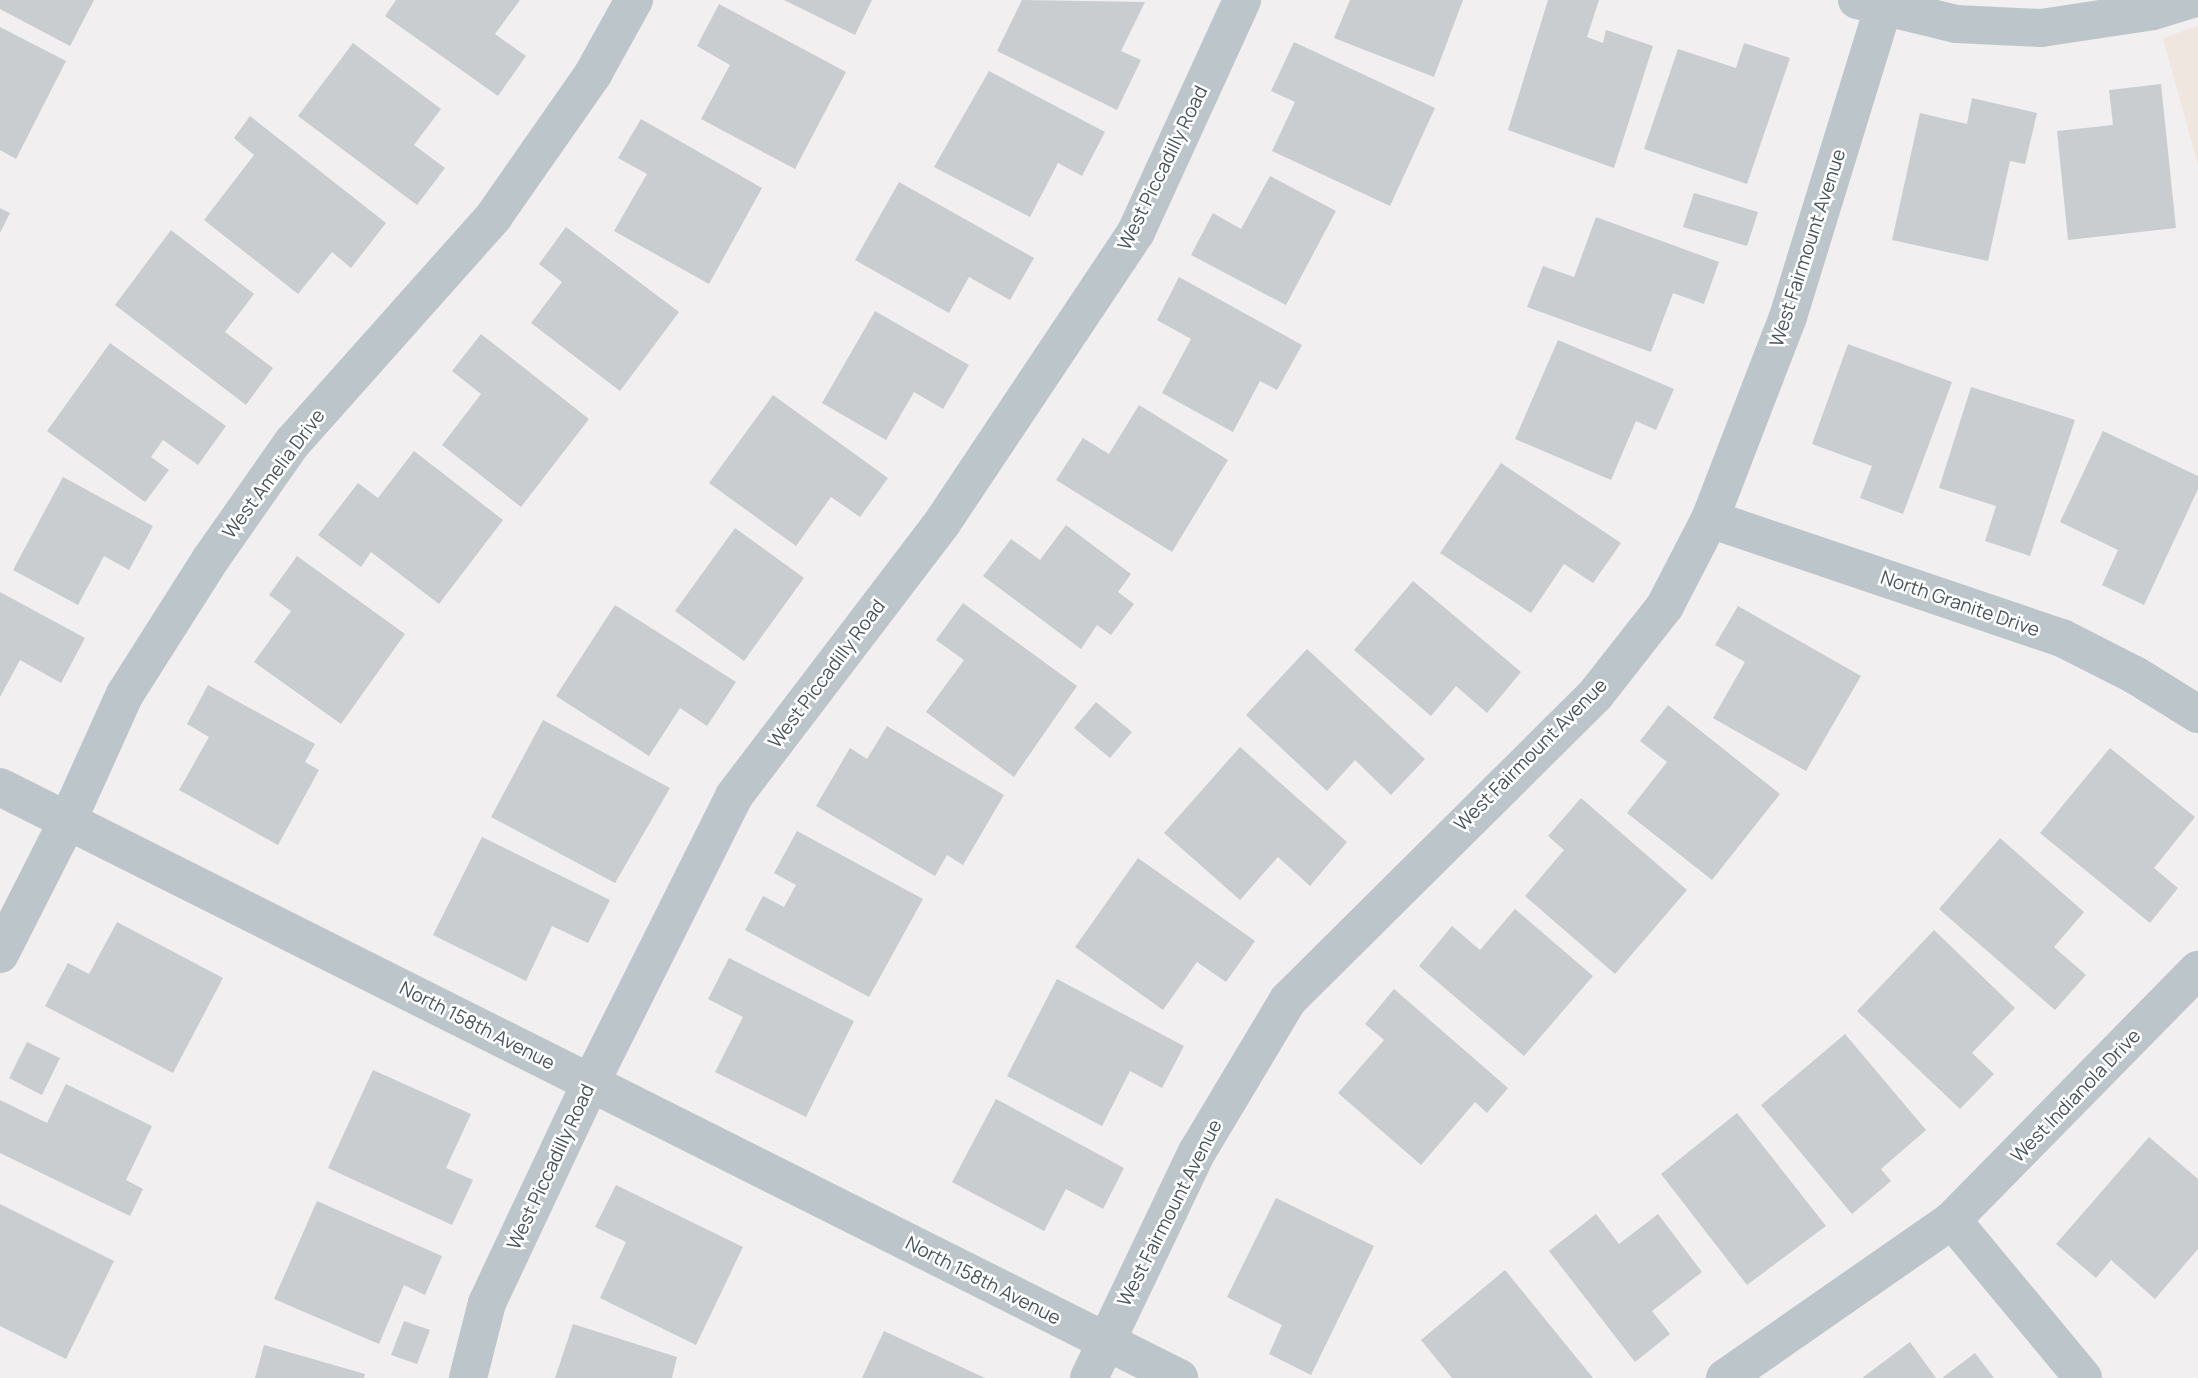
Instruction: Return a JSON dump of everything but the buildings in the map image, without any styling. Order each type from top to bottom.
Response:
[{"type":"street","name":"West Amelia Drive","points":[[0,954],[68,821],[125,694],[209,560],[292,443],[494,216],[593,74],[634,0]]},
{"type":"street","name":"West Piccadilly Road","points":[[468,1378],[487,1303],[590,1084],[734,796],[942,523],[1136,232],[1242,0]]},
{"type":"street","name":"West Fairmount Avenue","points":[[1089,1378],[1197,1152],[1288,1000],[1596,694],[1665,606],[1710,519],[1788,317],[1870,4],[1956,24],[2041,28],[2153,12],[2190,0]]},
{"type":"street","name":"North Granite Drive","points":[[1710,519],[2062,638],[2135,675],[2198,714]]},
{"type":"street","name":"North 158th Avenue","points":[[0,787],[1179,1378]]},
{"type":"street","name":"West Indianola Drive","points":[[1726,1378],[1952,1220],[2198,970]]},
{"type":"street","points":[[1952,1220],[2083,1378]]},
{"type":"sand","points":[[2198,26],[2198,165],[2163,38]]}]
